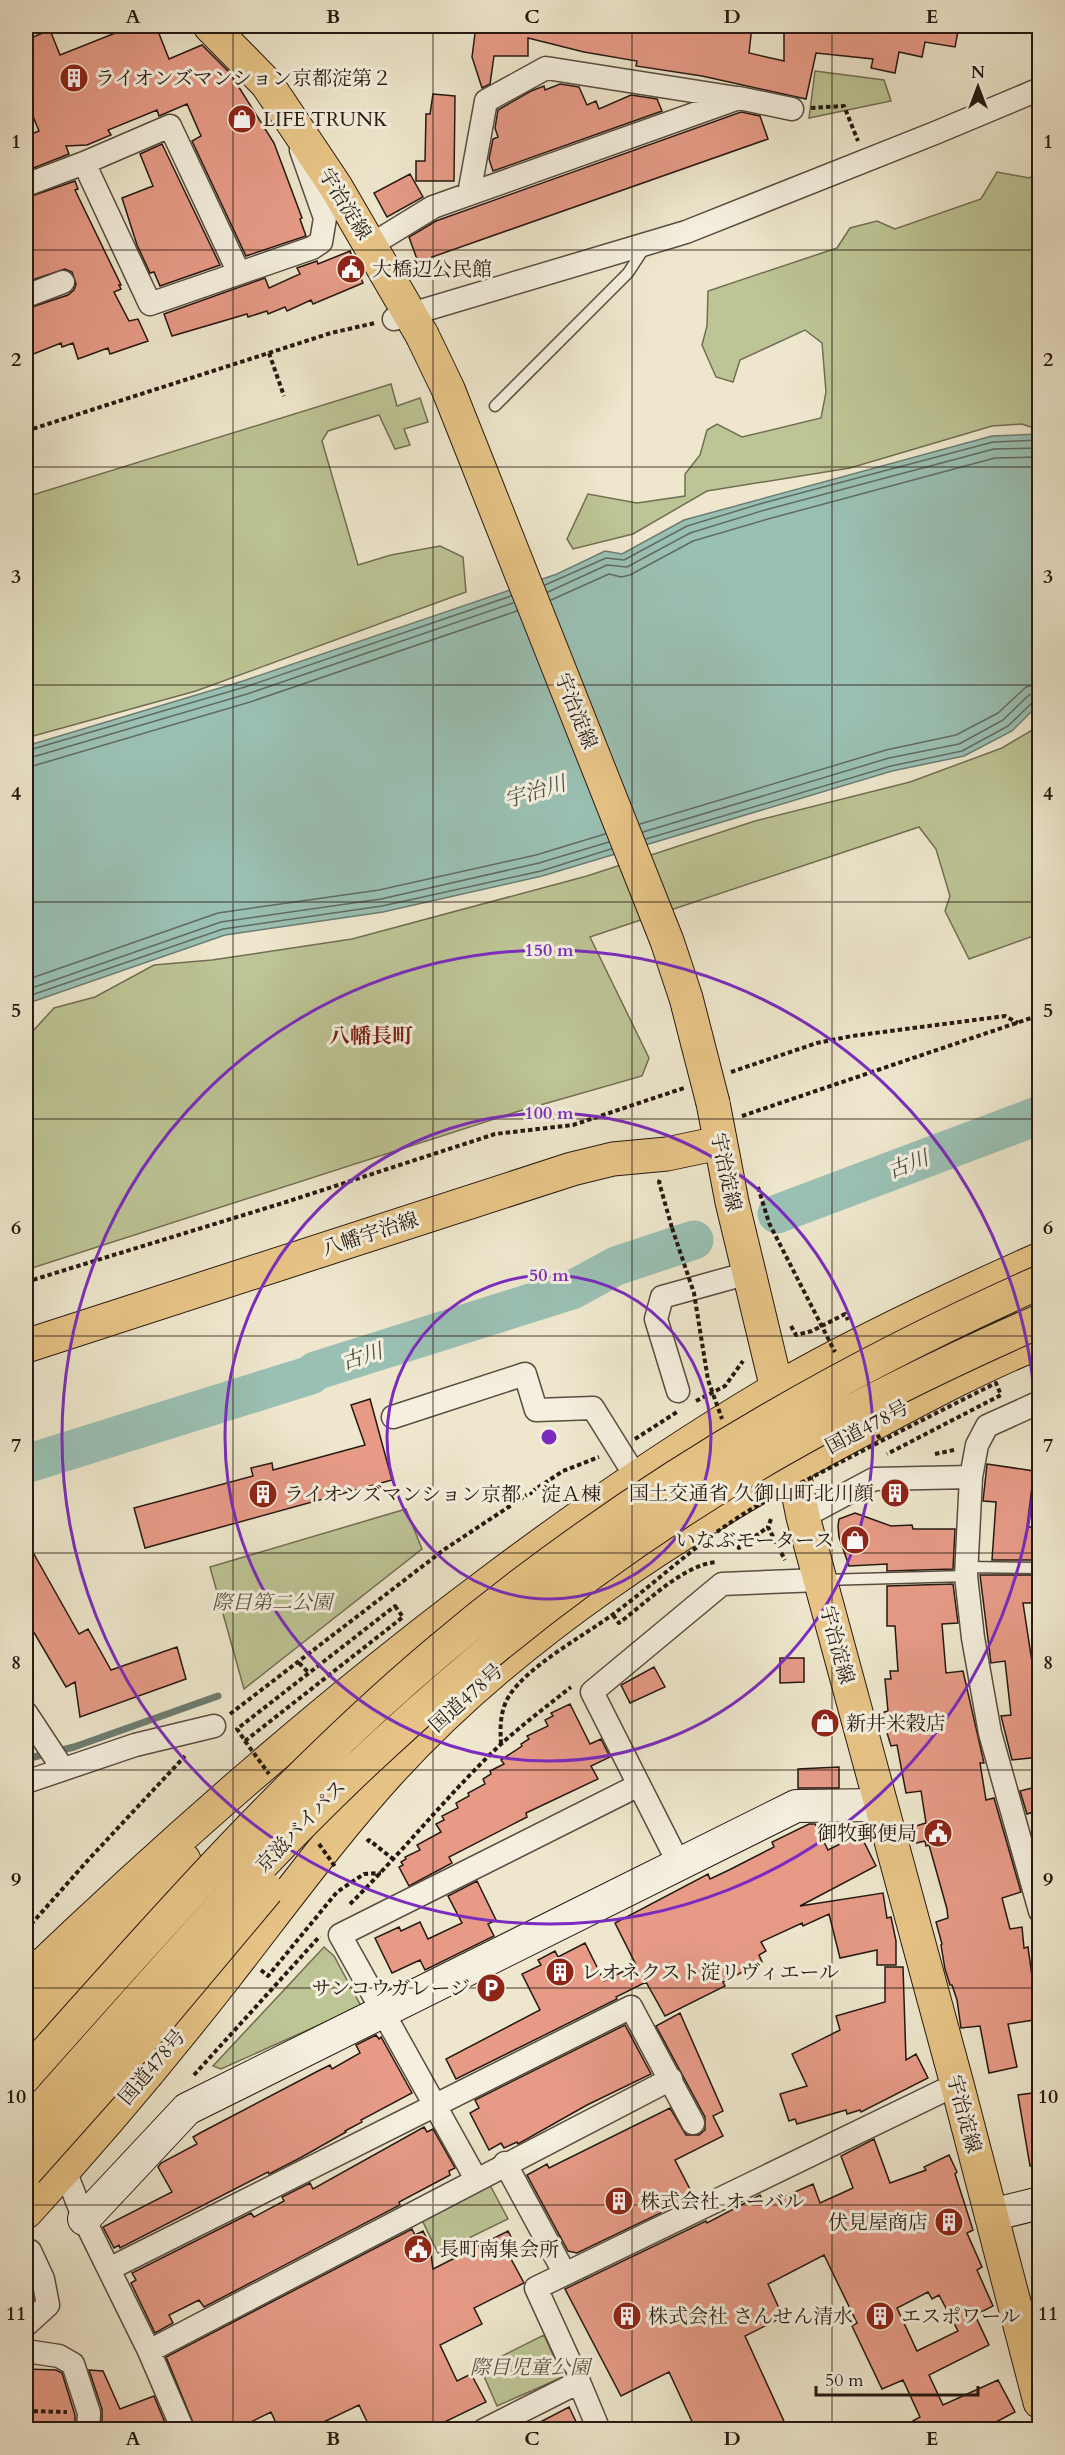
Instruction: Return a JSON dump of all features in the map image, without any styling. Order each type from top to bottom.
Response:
[{"type":"main road","name":"宇治淀線","points":[[210,26],[267,84],[336,187],[371,245],[409,323],[448,389],[654,908],[686,998],[704,1094],[719,1143],[777,1389],[803,1517],[1033,2364],[1040,2402]]},
{"type":"main road","name":"八幡宇治線","points":[[26,1346],[572,1169],[613,1159],[667,1154],[719,1143]]},
{"type":"main road","points":[[26,1981],[161,1853],[355,1687],[451,1612],[636,1477],[777,1389],[951,1299],[1040,1259]]},
{"type":"main road","name":"京滋バイパス","points":[[26,2075],[204,1878],[294,1784],[435,1654],[512,1592],[665,1483],[766,1421],[856,1370],[950,1322],[1040,1282]]},
{"type":"main road","name":"京滋バイパス","points":[[26,2126],[166,1969],[319,1805],[386,1742],[533,1617],[687,1508],[779,1452],[871,1401],[1040,1321]]},
{"type":"main road","name":"国道478号","points":[[26,2212],[218,1986],[341,1828],[390,1771],[448,1710],[522,1648],[612,1579],[792,1467],[915,1401],[1040,1342]]},
{"type":"main road","points":[[26,2026],[230,1813],[451,1612]]},
{"type":"main road","points":[[26,2171],[116,2070],[278,1877],[332,1818],[385,1765],[448,1710]]},
{"type":"street","points":[[469,194],[486,101],[546,68],[739,98],[792,109]]},
{"type":"street","points":[[409,323],[696,228],[925,137],[1039,87]]},
{"type":"street","points":[[371,245],[433,207],[739,98]]},
{"type":"street","points":[[84,163],[150,304],[312,248],[321,242],[325,218],[289,117]]},
{"type":"street","points":[[26,184],[84,163],[170,126],[239,273]]},
{"type":"street","points":[[26,296],[63,282]]},
{"type":"street","points":[[685,1400],[656,1319],[662,1298],[749,1273]]},
{"type":"street","points":[[393,1417],[525,1374],[536,1410],[593,1408],[636,1477]]},
{"type":"street","points":[[1040,1402],[987,1426],[977,1445],[970,1477],[967,1571],[974,1638],[990,1733],[1040,1911]]},
{"type":"street","points":[[803,1517],[874,1479],[970,1477]]},
{"type":"street","points":[[679,1864],[591,1692],[722,1584],[819,1580]]},
{"type":"street","points":[[26,1713],[63,1769]]},
{"type":"street","points":[[26,1782],[135,1745],[214,1726]]},
{"type":"street","points":[[476,2179],[340,1935],[639,1785]]},
{"type":"street","points":[[84,2218],[187,2109],[796,1806],[881,1805]]},
{"type":"street","points":[[109,2269],[631,2007],[693,2123]]},
{"type":"street","points":[[26,2064],[84,2218],[149,2351],[183,2430]]},
{"type":"street","points":[[149,2351],[505,2163],[671,2079]]},
{"type":"street","points":[[598,2430],[536,2288],[957,2084]]},
{"type":"street","points":[[505,2163],[565,2274]]},
{"type":"street","points":[[991,2215],[1040,2203]]},
{"type":"street","points":[[26,2325],[48,2305],[43,2279],[30,2251]]},
{"type":"street","points":[[26,2351],[59,2356],[73,2364],[89,2421]]},
{"type":"street","points":[[484,2430],[579,2382]]},
{"type":"lane","points":[[495,406],[628,273],[647,244]]},
{"type":"lane","points":[[819,1580],[1040,1568]]},
{"type":"path","points":[[792,109],[844,106],[858,141]]},
{"type":"path","points":[[26,431],[331,333],[409,323]]},
{"type":"path","points":[[269,353],[284,396]]},
{"type":"path","points":[[719,1143],[732,1119],[1040,1015]]},
{"type":"path","points":[[728,1073],[817,1043],[852,1036],[1005,1016],[1018,1023]]},
{"type":"path","points":[[26,1282],[495,1134],[573,1125],[704,1094]]},
{"type":"path","points":[[663,1176],[659,1182],[694,1293],[708,1380],[722,1419]]},
{"type":"path","points":[[758,1187],[769,1223],[838,1358]]},
{"type":"path","points":[[796,1335],[812,1330]]},
{"type":"path","points":[[26,1930],[88,1859],[214,1726],[445,1549],[563,1471],[619,1449],[685,1400],[725,1386],[743,1361]]},
{"type":"path","points":[[501,1744],[500,1725],[503,1710],[509,1696],[520,1683],[535,1669],[613,1615],[746,1512],[996,1383],[1001,1395],[887,1454]]},
{"type":"path","points":[[870,1420],[881,1441]]},
{"type":"path","points":[[751,1496],[755,1507]]},
{"type":"path","points":[[746,1512],[753,1521]]},
{"type":"path","points":[[738,1532],[732,1538],[739,1548],[768,1527],[771,1519]]},
{"type":"path","points":[[768,1527],[789,1568]]},
{"type":"path","points":[[613,1615],[619,1623],[688,1571],[706,1562],[727,1561]]},
{"type":"path","points":[[395,1606],[403,1617],[245,1741],[237,1729],[309,1673],[395,1606]]},
{"type":"path","points":[[299,1662],[309,1673]]},
{"type":"path","points":[[343,1911],[382,1873],[448,1798],[501,1744],[574,1685]]},
{"type":"path","points":[[361,1847],[369,1840],[393,1859]]},
{"type":"path","points":[[328,1877],[344,1861]]},
{"type":"path","points":[[257,1967],[268,1976],[337,1892],[364,1874],[382,1873]]},
{"type":"path","points":[[187,2082],[321,1935]]},
{"type":"path","points":[[26,2411],[89,2421]]},
{"type":"green space","points":[[815,71],[884,80],[891,101],[809,118]]},
{"type":"green space","points":[[997,172],[1029,178],[1039,173],[1039,430],[1022,424],[992,426],[850,468],[707,491],[633,534],[573,549],[567,539],[588,494],[637,503],[685,496],[685,474],[700,455],[707,430],[717,424],[742,437],[821,418],[826,392],[822,343],[805,330],[740,360],[733,382],[716,377],[702,345],[707,326],[708,291],[837,248],[850,228],[877,221],[895,229],[981,199]]},
{"type":"green space","points":[[391,384],[397,406],[420,398],[428,422],[404,429],[410,445],[395,449],[379,415],[328,431],[322,441],[358,565],[391,555],[440,546],[463,557],[466,592],[196,691],[26,738],[26,497]]},
{"type":"green space","points":[[1039,726],[1039,934],[969,959],[945,911],[950,896],[936,849],[919,827],[590,937],[649,1058],[642,1076],[516,1112],[26,1270],[26,1035],[31,1033],[54,1008],[95,997],[154,965],[212,960],[352,939],[587,876],[755,821],[910,782],[1002,748]]},
{"type":"green space","name":"際目第二公園","points":[[406,1509],[422,1549],[244,1689],[210,1567]]},
{"type":"green space","points":[[324,1947],[334,1956],[361,2006],[221,2069],[213,2066]]},
{"type":"green space","points":[[490,2185],[508,2219],[438,2253],[422,2220]]},
{"type":"green space","name":"際目児童公園","points":[[544,2335],[563,2377],[497,2406],[480,2367]]},
{"type":"water","name":"宇治川","points":[[1039,434],[1039,704],[1012,731],[964,756],[892,771],[542,876],[383,912],[225,935],[26,1004],[26,746],[243,681],[557,574],[605,551],[622,554],[684,520],[992,436]]},
{"type":"building","points":[[133,26],[156,26],[169,59],[202,45],[230,73],[274,143],[302,218],[300,219],[306,236],[246,256],[192,141],[201,136],[187,104],[159,116],[157,110],[108,130],[111,135],[87,145],[66,146],[69,154],[26,171],[26,136],[39,131],[26,99],[26,40],[50,30],[60,55]]},
{"type":"building","points":[[476,26],[752,26],[749,53],[784,61],[784,26],[959,26],[955,47],[925,42],[922,57],[899,52],[895,73],[871,68],[873,59],[816,53],[806,99],[702,76],[636,66],[637,61],[584,52],[528,38],[528,56],[494,56],[490,84],[482,88],[472,57]]},
{"type":"building","points":[[560,84],[579,87],[587,105],[596,101],[599,109],[631,95],[657,99],[662,111],[493,171],[489,159],[493,139],[498,137],[495,128],[498,110],[531,91],[544,86],[545,90]]},
{"type":"building","points":[[433,94],[455,96],[454,181],[416,181],[416,161],[425,161],[426,114],[430,114]]},
{"type":"building","points":[[741,112],[760,116],[768,139],[418,262],[409,237],[436,221]]},
{"type":"building","points":[[162,144],[220,265],[160,286],[154,272],[150,273],[137,245],[122,198],[153,186],[140,154]]},
{"type":"building","points":[[410,174],[423,197],[387,217],[374,193]]},
{"type":"building","points":[[75,181],[78,189],[75,190],[121,285],[119,285],[121,289],[114,292],[129,321],[138,319],[148,341],[110,354],[108,348],[78,359],[73,343],[62,347],[61,343],[26,357],[26,309],[68,295],[74,290],[76,284],[72,272],[65,269],[26,282],[26,198]]},
{"type":"building","points":[[350,251],[363,283],[313,304],[311,300],[287,311],[285,307],[268,314],[267,311],[248,317],[247,314],[172,336],[164,314],[265,278],[269,288],[300,274],[297,268],[317,261],[318,264]]},
{"type":"building","name":"ライオンズマンション京都・淀Ａ棟","points":[[370,1399],[392,1480],[145,1548],[134,1508],[253,1476],[251,1468],[272,1463],[273,1470],[365,1445],[351,1405]]},
{"type":"building","points":[[987,1464],[1034,1471],[1027,1527],[1037,1527],[1034,1560],[992,1560],[996,1502],[983,1501]]},
{"type":"building","points":[[855,1513],[891,1526],[912,1525],[913,1529],[955,1529],[953,1569],[887,1571],[887,1564],[849,1566],[839,1537],[838,1526],[839,1519]]},
{"type":"building","points":[[26,1540],[79,1634],[88,1629],[111,1670],[177,1647],[186,1679],[80,1717],[75,1682],[66,1687],[26,1619]]},
{"type":"building","points":[[980,1575],[1033,1575],[1032,1603],[1023,1603],[1036,1688],[1040,1688],[1040,1757],[1012,1760],[1001,1716],[1011,1715],[1005,1661],[991,1663]]},
{"type":"building","points":[[953,1584],[958,1623],[942,1624],[946,1673],[963,1671],[984,1763],[980,1763],[986,1800],[994,1798],[1021,1892],[1002,1898],[1010,1929],[1022,1927],[1024,1948],[1028,1947],[1035,1998],[1040,1997],[1040,2019],[1008,2024],[1017,2067],[989,2073],[980,2026],[961,2028],[957,2000],[945,1969],[936,1922],[948,1918],[947,1909],[929,1845],[926,1846],[925,1841],[912,1844],[909,1828],[926,1823],[921,1791],[906,1793],[897,1745],[891,1746],[881,1713],[888,1711],[885,1679],[891,1679],[890,1671],[898,1671],[895,1626],[887,1626],[887,1586]]},
{"type":"building","points":[[780,1658],[804,1658],[804,1682],[780,1683]]},
{"type":"building","points":[[654,1667],[665,1687],[630,1703],[621,1685]]},
{"type":"building","points":[[570,1704],[590,1744],[601,1739],[610,1757],[591,1766],[598,1779],[526,1813],[527,1817],[449,1857],[452,1863],[409,1886],[399,1867],[403,1865],[401,1862],[406,1859],[405,1857],[420,1850],[417,1845],[441,1832],[436,1824],[444,1820],[442,1816],[458,1808],[456,1803],[485,1784],[483,1779],[491,1774],[490,1771],[504,1764],[501,1760],[522,1746],[521,1744],[529,1739],[527,1736],[548,1726],[545,1720],[553,1716],[551,1713]]},
{"type":"building","points":[[839,1767],[839,1788],[798,1788],[798,1769]]},
{"type":"building","points":[[1040,1786],[1040,1810],[1027,1814],[1020,1791]]},
{"type":"building","points":[[809,1824],[815,1824],[828,1850],[860,1834],[876,1866],[800,1906],[883,1893],[887,1918],[891,1917],[896,1941],[896,1965],[877,1965],[877,1950],[840,1958],[829,1914],[803,1926],[802,1923],[761,1942],[766,1951],[759,1955],[762,1962],[723,1982],[725,1986],[665,2016],[646,1982],[616,1997],[617,1999],[456,2079],[446,2059],[540,2010],[522,1974],[541,1965],[538,1960],[555,1951],[558,1957],[585,1943],[604,1981],[636,1965],[615,1923],[708,1874],[710,1879],[729,1870],[774,1847],[772,1842]]},
{"type":"building","points":[[477,1881],[496,1920],[488,1924],[494,1936],[425,1970],[420,1960],[392,1973],[375,1938],[399,1927],[401,1931],[420,1922],[428,1939],[462,1923],[448,1896]]},
{"type":"building","points":[[885,1967],[903,1967],[906,2060],[916,2054],[928,2078],[861,2112],[860,2110],[847,2114],[846,2110],[797,2124],[795,2119],[789,2121],[780,2094],[807,2086],[792,2054],[840,2030],[836,2016],[885,2002]]},
{"type":"building","points":[[680,2013],[723,2111],[713,2116],[723,2136],[675,2160],[694,2197],[577,2253],[568,2251],[527,2175],[547,2164],[549,2168],[670,2108],[686,2135],[699,2135],[705,2130],[705,2117],[656,2026]]},
{"type":"building","points":[[625,2025],[651,2074],[587,2105],[518,2144],[517,2142],[504,2148],[501,2143],[489,2150],[470,2113],[479,2108],[475,2100]]},
{"type":"building","points":[[376,2035],[379,2039],[381,2037],[412,2093],[361,2120],[362,2122],[346,2132],[300,2158],[120,2248],[119,2245],[114,2248],[103,2227],[172,2192],[158,2167],[161,2163],[197,2144],[193,2137],[200,2133],[330,2065],[332,2069],[360,2053],[356,2045]]},
{"type":"building","points":[[1040,2092],[1040,2165],[1030,2166],[1018,2095]]},
{"type":"building","points":[[424,2127],[427,2132],[433,2129],[455,2168],[449,2171],[450,2175],[399,2202],[400,2205],[204,2307],[199,2300],[169,2315],[173,2323],[155,2333],[131,2283],[136,2280],[132,2273],[251,2213],[254,2217],[284,2201],[282,2197],[310,2183],[313,2189]]},
{"type":"building","points":[[874,2139],[890,2183],[926,2170],[924,2167],[949,2155],[957,2172],[955,2174],[973,2230],[967,2233],[982,2267],[977,2270],[993,2306],[975,2315],[989,2345],[929,2375],[943,2405],[998,2380],[1015,2412],[981,2430],[897,2430],[920,2417],[903,2380],[882,2389],[852,2326],[857,2323],[824,2255],[768,2284],[783,2317],[745,2336],[788,2430],[696,2430],[669,2372],[621,2396],[565,2289],[706,2221],[707,2223],[760,2195],[765,2205],[813,2184],[820,2203],[853,2188],[841,2156]],"holes":[[[928,2292],[932,2299],[939,2295],[958,2331],[917,2351],[897,2308]]]},
{"type":"building","points":[[412,2229],[415,2235],[423,2231],[430,2245],[433,2269],[508,2231],[519,2252],[510,2257],[524,2283],[474,2308],[482,2324],[440,2345],[457,2381],[471,2374],[486,2402],[428,2430],[371,2430],[359,2405],[307,2430],[279,2430],[271,2412],[235,2430],[196,2430],[166,2357]]},
{"type":"building","points":[[26,2369],[56,2370],[62,2373],[75,2415],[75,2430],[26,2430]]},
{"type":"building","points":[[89,2370],[103,2371],[120,2409],[154,2396],[168,2430],[102,2430],[102,2409]]},
{"type":"building","points":[[569,2407],[580,2430],[525,2430]]},
{"type":"waterway","name":"古川","points":[[777,1214],[1040,1115]]},
{"type":"waterway","name":"古川","points":[[26,1464],[572,1290],[616,1266],[694,1240]]},
{"type":"waterway","points":[[26,1747],[30,1758],[74,1747],[218,1696]]},
{"type":"place","name":"ライオンズマンション京都淀第２","points":[[74,78]]},
{"type":"place","name":"LIFE TRUNK","points":[[242,119]]},
{"type":"place","name":"大橋辺公民館","points":[[351,269]]},
{"type":"place","name":"国土交通省 久御山町北川顔","points":[[895,1493]]},
{"type":"place","name":"ライオンズマンション京都・淀Ａ棟","points":[[263,1494]]},
{"type":"place","name":"いなぶモータース","points":[[855,1540]]},
{"type":"place","name":"新井米穀店","points":[[825,1723]]},
{"type":"place","name":"御牧郵便局","points":[[938,1833]]},
{"type":"place","name":"レオネクスト淀リヴィエール","points":[[560,1972]]},
{"type":"place","name":"サンコウガレージ","points":[[491,1988]]},
{"type":"place","name":"株式会社 オーバル","points":[[619,2201]]},
{"type":"place","name":"伏見屋商店","points":[[949,2222]]},
{"type":"place","name":"長町南集会所","points":[[418,2249]]},
{"type":"place","name":"株式会社 さんせん清水","points":[[627,2316]]},
{"type":"place","name":"エスポワール","points":[[880,2316]]},
{"type":"district","name":"八幡長町","points":[[371,1036]]}]
